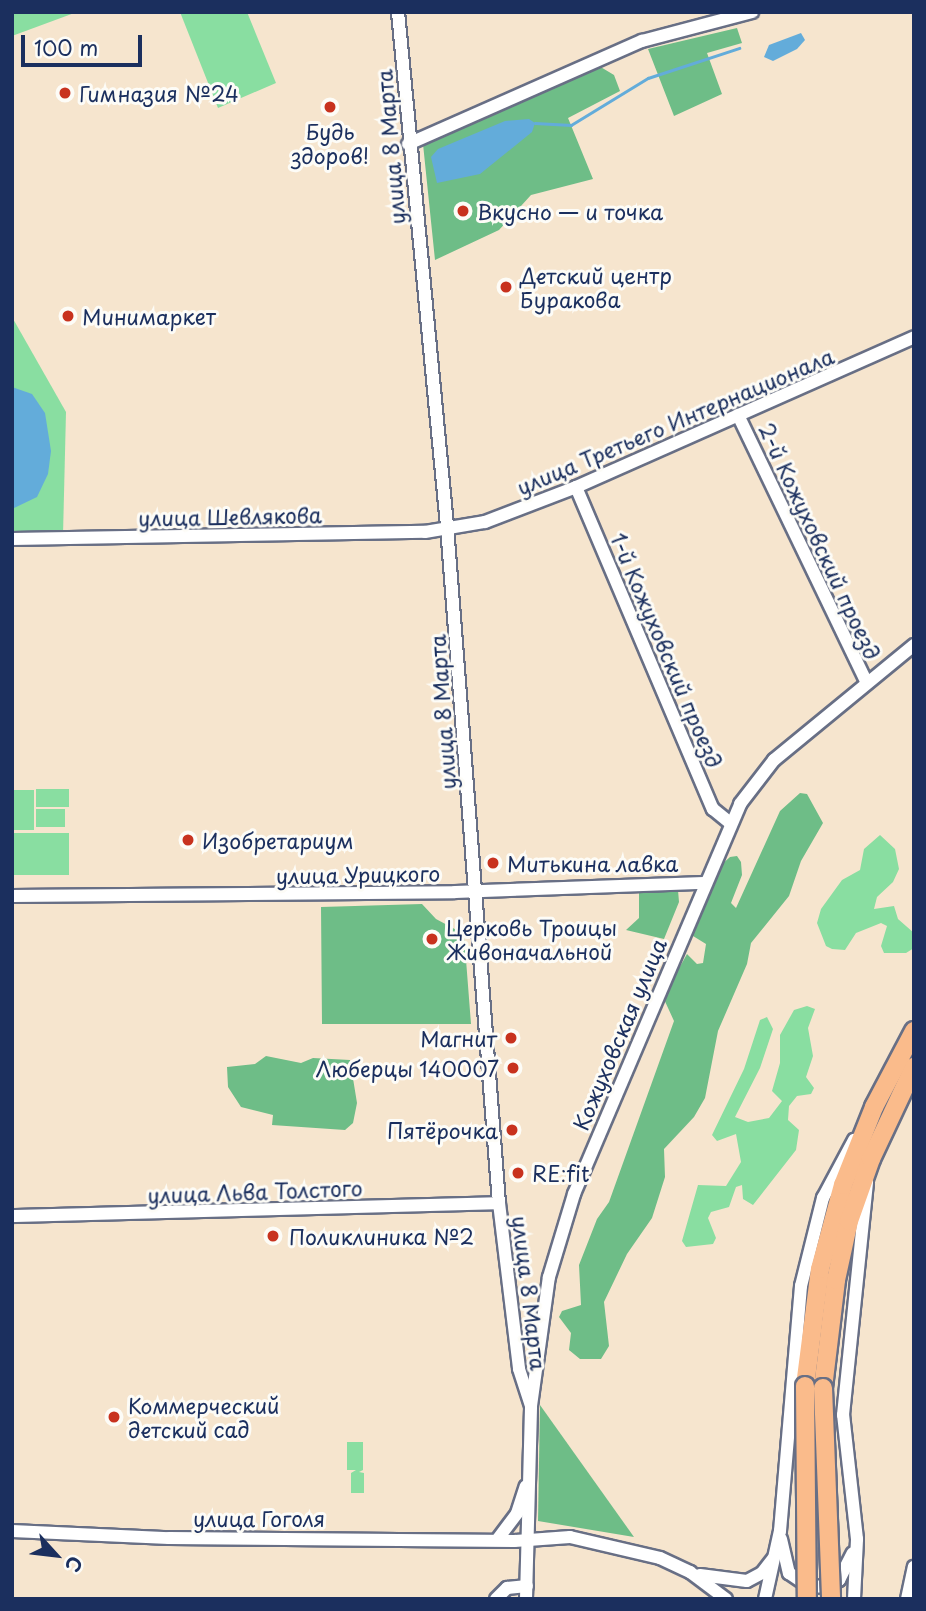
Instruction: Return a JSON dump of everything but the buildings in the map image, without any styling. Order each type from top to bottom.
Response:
[{"type":"highway","points":[[807,1599],[820,1269],[843,1185],[874,1107],[914,1031]]},
{"type":"highway","points":[[831,1599],[814,1387],[849,1221],[871,1159],[914,1067]]},
{"type":"street","name":"улица 8 Марта","points":[[398,12],[408,144],[447,526],[499,1203],[516,1345],[531,1406]]},
{"type":"street","points":[[408,144],[642,41],[752,12]]},
{"type":"street","name":"улица Третьего Интернационала","points":[[447,526],[485,522],[576,487],[914,337]]},
{"type":"street","name":"2-й Кожуховский проезд","points":[[738,415],[867,683]]},
{"type":"street","name":"1-й Кожуховский проезд","points":[[576,487],[713,809],[729,822]]},
{"type":"street","name":"улица Шевлякова","points":[[12,539],[425,532],[447,526]]},
{"type":"street","name":"Кожуховская улица","points":[[531,1406],[549,1277],[574,1194],[729,822],[774,760],[914,645]]},
{"type":"street","name":"улица Урицкого","points":[[12,896],[475,890],[704,883]]},
{"type":"street","points":[[765,1599],[780,1531],[793,1343],[809,1248],[823,1198],[874,1107]]},
{"type":"street","points":[[856,1595],[857,1539],[844,1438],[844,1390],[871,1159]]},
{"type":"street","name":"улица Льва Толстого","points":[[12,1216],[499,1203]]},
{"type":"street","points":[[516,1345],[528,1354],[540,1343]]},
{"type":"street","points":[[496,1599],[507,1588],[527,1592],[531,1406]]},
{"type":"street","points":[[502,1541],[517,1513],[530,1472]]},
{"type":"street","name":"улица Гоголя","points":[[12,1531],[76,1536],[502,1541],[570,1537],[628,1547],[690,1572]]},
{"type":"street","points":[[780,1531],[789,1573],[816,1587],[828,1586],[843,1576],[857,1539]]},
{"type":"street","points":[[690,1572],[746,1581],[762,1573],[775,1556]]},
{"type":"street","points":[[904,1599],[914,1567]]},
{"type":"street","points":[[690,1572],[726,1599]]},
{"type":"green space","points":[[12,12],[77,12],[12,36]]},
{"type":"green space","points":[[180,12],[247,12],[276,83],[218,108]]},
{"type":"green space","points":[[737,28],[742,43],[707,53],[722,94],[674,116],[648,49]]},
{"type":"green space","points":[[599,66],[614,75],[620,91],[568,118],[593,179],[531,195],[499,230],[435,260],[423,144]]},
{"type":"green space","points":[[12,317],[66,412],[63,535],[12,536]]},
{"type":"green space","points":[[36,789],[69,789],[69,807],[36,807]]},
{"type":"green space","points":[[13,790],[34,790],[34,830],[13,830]]},
{"type":"green space","points":[[800,793],[807,794],[823,823],[801,861],[789,896],[751,943],[747,964],[718,1031],[705,1098],[694,1117],[664,1149],[665,1177],[652,1218],[627,1254],[604,1302],[609,1346],[601,1359],[580,1359],[569,1350],[571,1333],[559,1317],[562,1311],[581,1305],[579,1265],[597,1219],[609,1202],[674,1021],[663,997],[687,954],[697,964],[703,963],[706,944],[693,936],[693,930],[720,866],[730,857],[737,856],[741,862],[742,875],[731,903],[736,908],[780,811]]},
{"type":"green space","points":[[36,809],[65,809],[65,827],[36,827]]},
{"type":"green space","points":[[12,833],[69,833],[69,875],[12,875]]},
{"type":"green space","points":[[880,835],[895,849],[899,869],[893,882],[877,897],[874,909],[894,906],[898,919],[914,933],[914,948],[906,953],[884,953],[881,946],[887,926],[881,923],[856,933],[845,950],[832,949],[826,946],[817,923],[821,909],[842,880],[860,870],[864,849]]},
{"type":"green space","points":[[666,887],[678,890],[679,902],[664,939],[626,930],[639,918],[639,890]]},
{"type":"green space","points":[[422,904],[436,919],[464,934],[471,1024],[322,1024],[321,907]]},
{"type":"green space","points":[[807,1006],[815,1009],[808,1028],[813,1056],[806,1077],[814,1088],[811,1094],[797,1096],[789,1106],[788,1120],[799,1130],[796,1150],[753,1205],[743,1199],[742,1185],[736,1187],[729,1207],[711,1212],[708,1218],[716,1238],[713,1244],[686,1247],[682,1241],[698,1185],[726,1186],[741,1162],[736,1134],[717,1141],[712,1135],[744,1069],[760,1020],[767,1017],[773,1029],[760,1068],[735,1117],[748,1122],[769,1118],[782,1101],[772,1091],[780,1063],[780,1035],[794,1010]]},
{"type":"green space","points":[[266,1056],[301,1063],[313,1058],[350,1060],[357,1103],[353,1123],[345,1130],[272,1125],[273,1115],[241,1107],[228,1087],[227,1067],[255,1064]]},
{"type":"green space","points":[[540,1405],[634,1537],[538,1521]]},
{"type":"green space","points":[[347,1442],[363,1442],[363,1470],[359,1472],[364,1473],[364,1493],[351,1493],[351,1473],[356,1470],[347,1470]]},
{"type":"water","points":[[801,33],[805,40],[797,49],[773,61],[764,57],[769,45]]},
{"type":"water","points":[[529,119],[535,123],[532,132],[480,174],[437,183],[431,157],[438,149],[505,121]]},
{"type":"water","points":[[12,387],[32,394],[45,413],[51,451],[48,474],[37,497],[12,509]]},
{"type":"waterway","points":[[535,123],[571,125],[648,78],[739,48]]},
{"type":"place","name":"Гимназия №24","points":[[65,93]]},
{"type":"place","name":"Будь здоров!","points":[[330,107]]},
{"type":"place","name":"Вкусно — и точка","points":[[463,211]]},
{"type":"place","name":"Детский центр Буракова","points":[[506,287]]},
{"type":"place","name":"Минимаркет","points":[[68,316]]},
{"type":"place","name":"Изобретариум","points":[[188,840]]},
{"type":"place","name":"Митькина лавка","points":[[493,863]]},
{"type":"place","name":"Церковь Троицы Живоначальной","points":[[432,939]]},
{"type":"place","name":"Магнит","points":[[511,1038]]},
{"type":"place","name":"Люберцы 140007","points":[[513,1068]]},
{"type":"place","name":"Пятёрочка","points":[[512,1130]]},
{"type":"place","name":"RE:fit","points":[[518,1173]]},
{"type":"place","name":"Поликлиника №2","points":[[273,1236]]},
{"type":"place","name":"Коммерческий детский сад","points":[[114,1417]]}]
